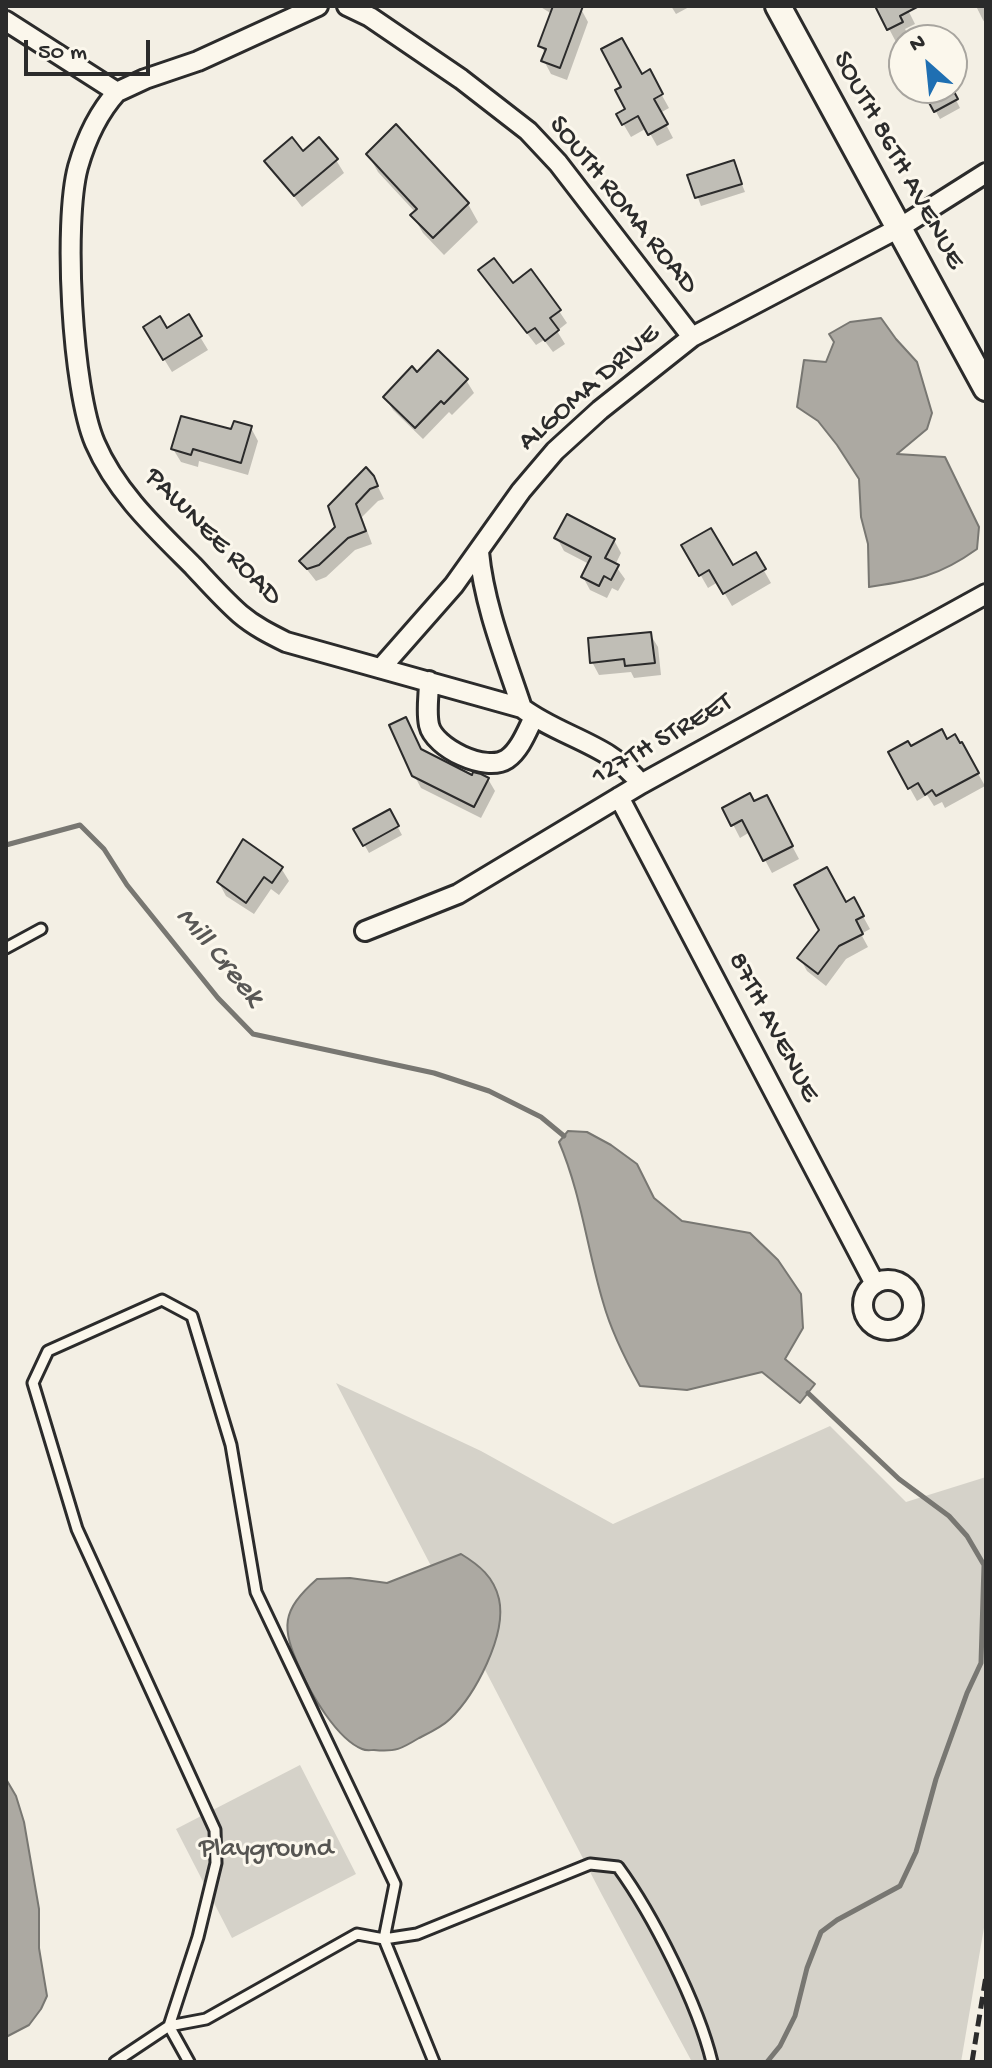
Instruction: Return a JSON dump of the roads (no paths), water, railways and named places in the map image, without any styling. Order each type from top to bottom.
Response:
[{"type":"street","points":[[6,21],[117,92],[198,61],[318,6]]},
{"type":"street","name":"SOUTH ROMA ROAD","points":[[347,6],[370,17],[461,79],[528,131],[558,163],[692,337]]},
{"type":"street","name":"SOUTH 86TH AVENUE","points":[[778,6],[986,388]]},
{"type":"street","name":"PAWNEE ROAD","points":[[117,92],[100,111],[84,146],[77,170],[70,229],[80,375],[88,422],[95,444],[130,501],[241,615],[262,631],[286,642],[528,712],[614,756],[630,769],[641,784]]},
{"type":"street","name":"ALGOMA DRIVE","points":[[381,668],[454,585],[521,491],[555,451],[600,410],[692,337],[899,228],[986,173]]},
{"type":"street","points":[[429,681],[429,726],[436,739],[464,757],[488,764],[506,759],[521,742],[528,712],[489,605],[479,552]]},
{"type":"street","name":"127TH STREET","points":[[365,931],[458,894],[641,784],[986,594]]},
{"type":"street","name":"87TH AVENUE","points":[[619,797],[875,1284]]},
{"type":"lane","points":[[6,948],[41,929]]},
{"type":"lane","points":[[189,2062],[169,2026],[198,1937],[216,1863],[215,1830],[77,1529],[33,1383],[48,1351],[162,1300],[192,1316],[231,1445],[256,1592],[395,1884],[384,1939],[434,2062]]},
{"type":"lane","points":[[115,2062],[169,2026],[206,2019],[357,1934],[384,1939],[417,1934],[590,1864],[618,1867],[632,1886],[681,1979],[712,2062]]},
{"type":"waterway","name":"Mill Creek","points":[[6,845],[80,825],[104,849],[127,885],[218,998],[253,1034],[434,1073],[489,1091],[541,1117],[564,1136]]},
{"type":"waterway","points":[[767,2062],[780,2046],[795,2016],[807,1968],[821,1932],[900,1886],[916,1852],[936,1779],[981,1663],[984,1565],[967,1536],[949,1516],[899,1479],[808,1393]]},
{"type":"railway","points":[[972,2062],[986,1976]]},
{"type":"park label","name":"Playground","points":[[266,1851]]}]
